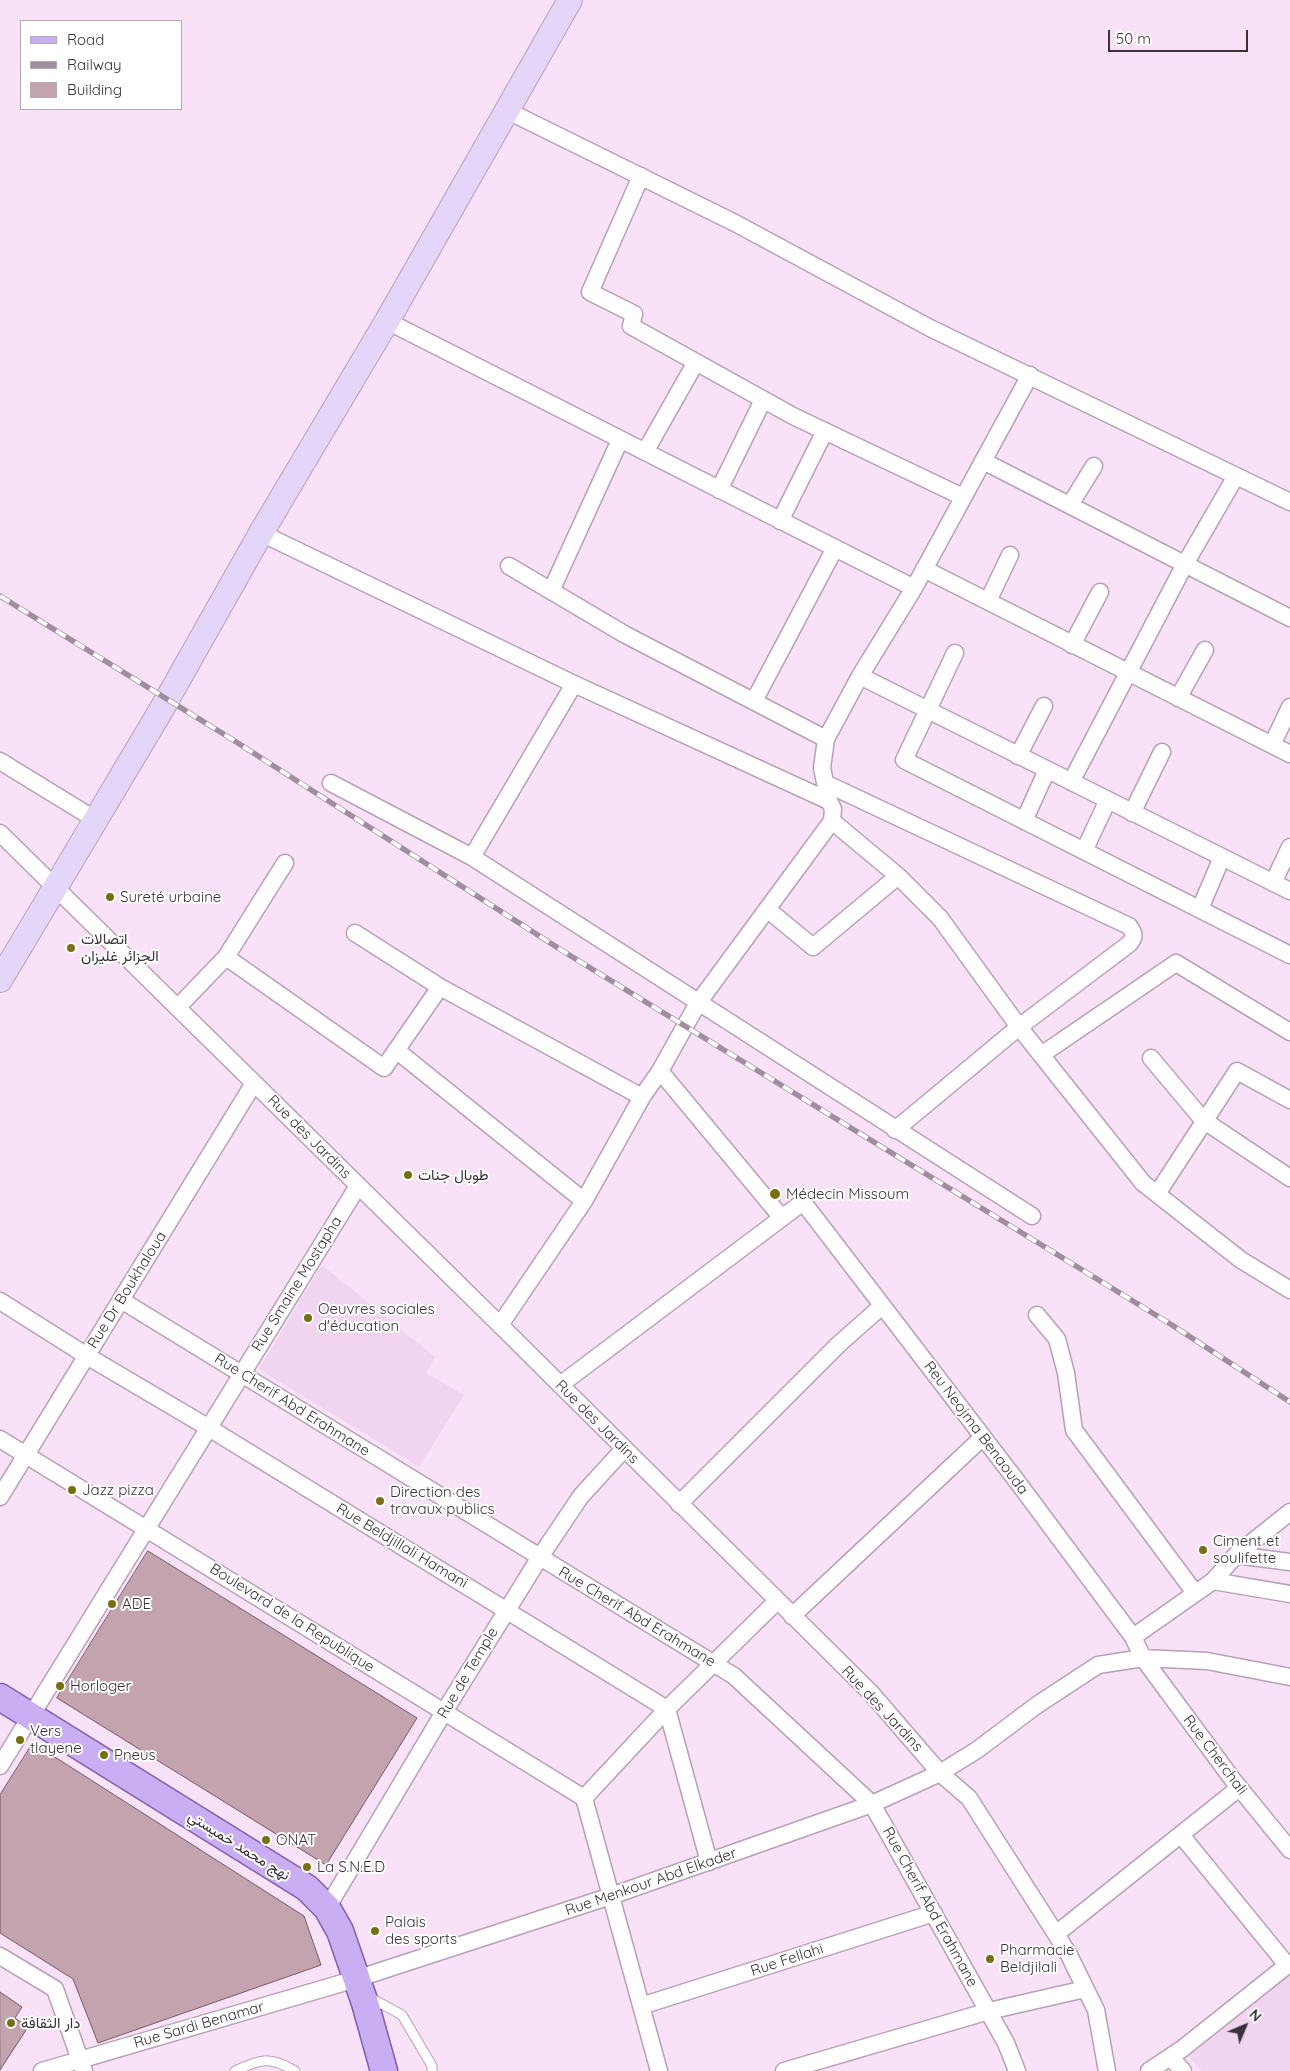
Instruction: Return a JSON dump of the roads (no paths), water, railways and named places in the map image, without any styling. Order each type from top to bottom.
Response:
[{"type":"main road","name":"نهج محمد خميستي","points":[[0,1697],[307,1888],[327,1908],[340,1931],[359,1985],[384,2071]]},
{"type":"street","points":[[0,980],[160,712],[261,533],[387,322],[570,0]]},
{"type":"street","points":[[508,110],[735,223],[930,328],[1290,502]]},
{"type":"street","points":[[641,176],[590,292],[634,314],[631,326],[763,400],[825,432],[964,497]]},
{"type":"street","points":[[387,322],[914,588]]},
{"type":"street","points":[[646,452],[696,362]]},
{"type":"street","points":[[500,1325],[584,1201],[698,1004],[832,821],[833,809],[829,801],[822,768],[826,739],[860,676],[914,588],[1030,375]]},
{"type":"street","points":[[719,490],[763,400]]},
{"type":"street","points":[[780,521],[825,432]]},
{"type":"street","points":[[551,591],[620,440]]},
{"type":"street","points":[[983,461],[1290,618]]},
{"type":"street","points":[[1070,505],[1094,466]]},
{"type":"street","points":[[1071,782],[1185,564],[1236,476]]},
{"type":"street","points":[[261,533],[574,684],[829,801]]},
{"type":"street","points":[[754,700],[836,548]]},
{"type":"street","points":[[988,602],[1010,555]]},
{"type":"street","points":[[509,566],[624,634],[826,739]]},
{"type":"street","points":[[924,569],[1290,754]]},
{"type":"street","points":[[1072,645],[1100,592]]},
{"type":"street","points":[[1178,698],[1205,650]]},
{"type":"street","points":[[955,653],[904,760],[1290,955]]},
{"type":"street","points":[[860,676],[926,711],[1290,892]]},
{"type":"street","points":[[472,857],[574,684]]},
{"type":"street","points":[[1018,756],[1044,706]]},
{"type":"street","points":[[1272,745],[1290,708]]},
{"type":"street","points":[[1132,813],[1162,752]]},
{"type":"street","points":[[0,761],[96,820]]},
{"type":"street","points":[[1024,820],[1047,770]]},
{"type":"street","points":[[331,783],[472,857],[698,1004],[1032,1216]]},
{"type":"street","points":[[825,783],[1130,926],[1134,932],[1134,938],[1129,944],[1019,1027],[895,1130]]},
{"type":"street","points":[[1084,851],[1108,800]]},
{"type":"street","points":[[832,821],[898,876],[940,918],[1019,1027],[1142,1183],[1241,1260],[1290,1290]]},
{"type":"street","name":"Rue des Jardins","points":[[0,833],[871,1693],[940,1773],[969,1798],[1068,1953],[1096,2010],[1107,2071]]},
{"type":"street","points":[[1273,883],[1290,847]]},
{"type":"street","points":[[1200,909],[1222,857]]},
{"type":"street","points":[[178,1007],[226,958],[285,863]]},
{"type":"street","points":[[767,909],[814,947],[898,876]]},
{"type":"street","points":[[355,933],[440,988],[642,1098]]},
{"type":"street","points":[[226,958],[384,1068],[440,988]]},
{"type":"street","points":[[1041,1055],[1176,963],[1290,1032]]},
{"type":"street","points":[[396,1050],[584,1201]]},
{"type":"street","points":[[1151,1058],[1203,1120],[1290,1178]]},
{"type":"street","points":[[1156,1194],[1237,1070],[1290,1100]]},
{"type":"street","points":[[560,1385],[782,1218],[660,1071]]},
{"type":"street","name":"Rue Dr Boukhaloua","points":[[0,1497],[254,1083]]},
{"type":"street","name":"Rue Smaine Mostapha","points":[[0,1766],[358,1186]]},
{"type":"street","name":"Reu Neojma Benaouda","points":[[782,1218],[802,1202],[983,1437],[1133,1637],[1143,1658]]},
{"type":"street","name":"Rue Cherif Abd Erahmane","points":[[121,1300],[734,1676],[872,1804],[1006,2043],[1017,2071]]},
{"type":"street","name":"Rue Beldjillali Hamani","points":[[0,1301],[87,1356],[667,1709]]},
{"type":"street","points":[[679,1504],[839,1344],[882,1306]]},
{"type":"street","points":[[1037,1315],[1057,1339],[1066,1373],[1074,1430],[1195,1593]]},
{"type":"street","points":[[792,1616],[983,1437]]},
{"type":"street","name":"Boulevard de la Republique","points":[[0,1439],[584,1798]]},
{"type":"street","name":"Rue de Temple","points":[[327,1908],[444,1712],[540,1558],[581,1496],[624,1449]]},
{"type":"street","points":[[1133,1637],[1213,1581],[1236,1554],[1290,1512]]},
{"type":"street","points":[[1236,1554],[1290,1562]]},
{"type":"street","points":[[1213,1581],[1290,1594]]},
{"type":"street","points":[[659,2071],[584,1798],[667,1709],[777,1601]]},
{"type":"street","name":"Rue Menkour Abd Elkader","points":[[359,1985],[872,1804],[940,1773],[977,1750],[1037,1705],[1098,1665],[1143,1658],[1207,1661],[1288,1678]]},
{"type":"street","name":"Rue Cherchali","points":[[1143,1658],[1240,1788],[1290,1850]]},
{"type":"street","points":[[667,1709],[710,1862]]},
{"type":"street","points":[[1056,1934],[1240,1788]]},
{"type":"street","points":[[1149,2071],[1170,2057],[1289,1964],[1181,1835]]},
{"type":"street","name":"Rue Fellahi","points":[[641,2006],[934,1914]]},
{"type":"street","points":[[0,1956],[55,1989],[83,2066]]},
{"type":"street","name":"Rue Sardi Benamar","points":[[42,2071],[83,2066],[359,1985]]},
{"type":"street","points":[[784,2071],[988,2011],[1085,1989]]},
{"type":"street","points":[[1170,2057],[1183,2071]]},
{"type":"lane","points":[[359,1985],[402,2015],[432,2066],[432,2071]]},
{"type":"lane","points":[[234,2071],[256,2061],[280,2062],[296,2071]]},
{"type":"railway","points":[[0,596],[230,738],[566,953],[1172,1325],[1290,1402]]},
{"type":"place","name":"Sureté urbaine","points":[[110,897]]},
{"type":"place","name":"اتصالات الجزائر غليزان","points":[[71,948]]},
{"type":"place","name":"طوبال جنات","points":[[408,1175]]},
{"type":"place","name":"Médecin Missoum","points":[[775,1194]]},
{"type":"place","name":"Oeuvres sociales d'éducation","points":[[308,1318]]},
{"type":"place","name":"Jazz pizza","points":[[72,1490]]},
{"type":"place","name":"Direction des travaux publics","points":[[380,1501]]},
{"type":"place","name":"Ciment et soulifette","points":[[1203,1550]]},
{"type":"place","name":"ADE","points":[[112,1604]]},
{"type":"place","name":"Horloger","points":[[60,1686]]},
{"type":"place","name":"Vers tlayene","points":[[20,1740]]},
{"type":"place","name":"Pneus","points":[[104,1755]]},
{"type":"place","name":"ONAT","points":[[266,1840]]},
{"type":"place","name":"La S.N.E.D","points":[[307,1867]]},
{"type":"place","name":"Palais des sports","points":[[375,1931]]},
{"type":"place","name":"Pharmacie Beldjilali","points":[[990,1959]]},
{"type":"place","name":"دار الثقافة","points":[[11,2023]]}]
